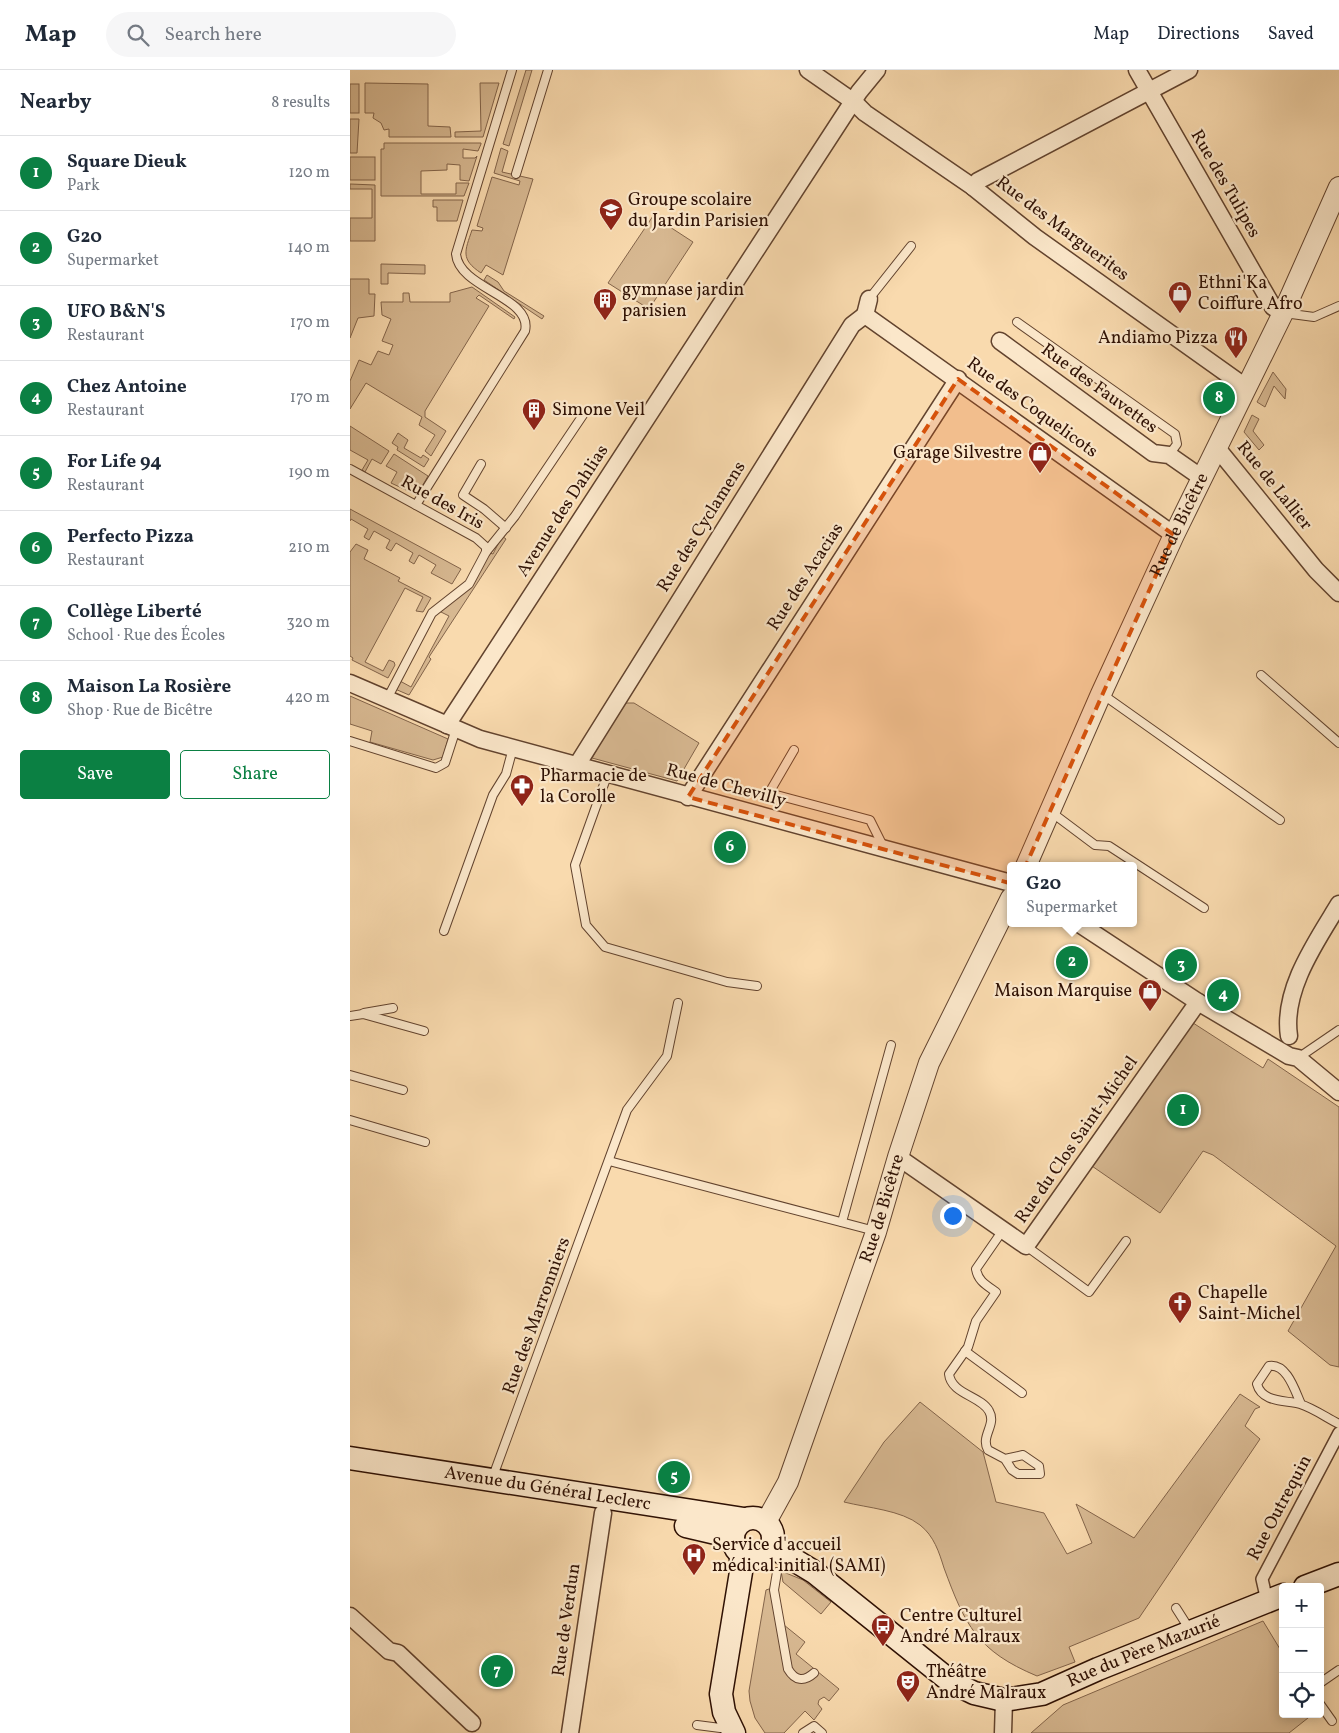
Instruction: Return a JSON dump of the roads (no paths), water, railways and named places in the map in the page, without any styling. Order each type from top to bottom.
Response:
[{"type":"main road","name":"Avenue du Général Leclerc","points":[[350,1458],[492,1480],[751,1539]]},
{"type":"main road","points":[[350,1468],[394,1471],[494,1488],[537,1501],[698,1528],[751,1539],[814,1572],[950,1681],[974,1693],[1004,1700]]},
{"type":"main road","points":[[736,1732],[730,1692],[751,1539]]},
{"type":"main road","points":[[1315,1583],[1339,1574]]},
{"type":"main road","name":"Rue du Père Mazurié","points":[[1004,1700],[1042,1694],[1098,1669],[1275,1598]]},
{"type":"street","name":"Rue des Marguerites","points":[[808,70],[854,102],[865,113],[973,187],[1035,237],[1247,388]]},
{"type":"street","name":"Avenue des Dahlias","points":[[452,727],[854,102],[877,70]]},
{"type":"street","name":"Rue des Tulipes","points":[[1137,70],[1273,307],[1283,313]]},
{"type":"street","points":[[973,187],[978,181],[1189,70]]},
{"type":"street","name":"Rue de Bicêtre","points":[[1028,862],[1101,694],[1174,535],[1283,313],[1339,187]]},
{"type":"street","name":"Rue des Coquelicots","points":[[867,307],[958,379],[1174,535]]},
{"type":"street","name":"Rue des Cyclamens","points":[[577,764],[852,325],[867,307]]},
{"type":"street","name":"Rue des Fauvettes","points":[[1000,341],[1153,453],[1169,455],[1202,478]]},
{"type":"street","name":"Rue des Acacias","points":[[688,797],[958,379]]},
{"type":"street","name":"Rue de Lallier","points":[[1218,448],[1310,563],[1339,593]]},
{"type":"street","name":"Rue de Chevilly","points":[[350,683],[452,727],[513,748],[1007,882]]},
{"type":"street","points":[[1289,1036],[1289,1014],[1297,981],[1339,904]]},
{"type":"street","name":"Rue de Bicêtre","points":[[751,1539],[788,1482],[876,1232],[898,1157],[930,1063],[1007,906]]},
{"type":"street","points":[[1084,927],[1198,1002],[1289,1056],[1298,1058],[1339,1092]]},
{"type":"street","name":"Rue du Clos Saint-Michel","points":[[898,1157],[1026,1246],[1198,1002]]},
{"type":"street","name":"Rue Outrequin","points":[[1275,1598],[1262,1579],[1339,1432]]},
{"type":"street","name":"Rue de Verdun","points":[[570,1733],[603,1513]]},
{"type":"street","points":[[350,1616],[389,1651],[398,1653],[472,1723]]},
{"type":"street","points":[[1003,1733],[1004,1700]]},
{"type":"lane","points":[[416,505],[525,331],[526,325],[523,315],[519,310],[461,269],[456,254],[512,70]]},
{"type":"lane","points":[[516,174],[548,70]]},
{"type":"lane","points":[[867,307],[911,246]]},
{"type":"lane","points":[[1283,313],[1314,317],[1338,307]]},
{"type":"lane","points":[[1017,322],[1175,434],[1177,444],[1169,455]]},
{"type":"lane","points":[[486,552],[506,528],[583,415]]},
{"type":"lane","points":[[481,464],[463,495],[484,509],[506,528]]},
{"type":"lane","name":"Rue des Iris","points":[[350,469],[476,538],[483,543],[486,552],[469,584],[432,613],[387,699]]},
{"type":"lane","points":[[1261,674],[1339,743]]},
{"type":"lane","points":[[1101,694],[1280,820]]},
{"type":"lane","points":[[350,742],[436,768],[446,763],[452,727]]},
{"type":"lane","points":[[444,931],[493,795],[506,774],[513,748]]},
{"type":"lane","points":[[794,750],[769,793],[870,820],[885,850]]},
{"type":"lane","points":[[608,774],[575,865],[586,925],[605,947],[726,982],[757,986]]},
{"type":"lane","points":[[1051,812],[1094,845],[1110,846],[1134,862]]},
{"type":"lane","points":[[1137,864],[1204,908]]},
{"type":"lane","name":"Rue des Marronniers","points":[[492,1480],[627,1110],[667,1056],[678,1003]]},
{"type":"lane","points":[[350,1016],[393,1008]]},
{"type":"lane","points":[[362,1014],[424,1031]]},
{"type":"lane","points":[[1298,1058],[1339,1030]]},
{"type":"lane","points":[[842,1222],[891,1045]]},
{"type":"lane","points":[[350,1075],[403,1090]]},
{"type":"lane","points":[[350,1120],[425,1142]]},
{"type":"lane","points":[[609,1161],[876,1232]]},
{"type":"lane","points":[[1003,1230],[976,1269],[982,1282],[996,1292],[976,1320],[971,1341],[950,1371],[949,1378],[956,1387],[989,1410],[992,1423],[986,1438],[986,1446],[988,1450],[1005,1459]]},
{"type":"lane","points":[[1026,1246],[1089,1292],[1126,1240]]},
{"type":"lane","points":[[965,1351],[1022,1394]]},
{"type":"lane","points":[[1301,1404],[1281,1368],[1275,1365],[1269,1366],[1257,1384],[1259,1390],[1265,1395],[1283,1402],[1301,1404],[1339,1424]]},
{"type":"lane","points":[[777,1572],[774,1590],[788,1669],[792,1676],[800,1680],[808,1679],[814,1673]]},
{"type":"lane","points":[[1176,1608],[1190,1632]]},
{"type":"lane","points":[[1324,1680],[1339,1670]]},
{"type":"lane","points":[[1324,1710],[1332,1721]]},
{"type":"lane","points":[[697,1725],[736,1732]]},
{"type":"lane","points":[[803,1733],[814,1726],[822,1733]]},
{"type":"place","name":"Groupe scolaire du Jardin Parisien","points":[[611,231]]},
{"type":"place","name":"Ethni'Ka Coiffure Afro","points":[[1180,314]]},
{"type":"place","name":"gymnase jardin parisien","points":[[605,321]]},
{"type":"place","name":"Andiamo Pizza","points":[[1236,359]]},
{"type":"place","name":"Maison La Rosière","points":[[1219,398]]},
{"type":"place","name":"Simone Veil","points":[[534,431]]},
{"type":"place","name":"Garage Silvestre","points":[[1040,474]]},
{"type":"place","name":"Pharmacie de la Corolle","points":[[522,807]]},
{"type":"place","name":"Perfecto Pizza","points":[[730,847]]},
{"type":"place","name":"G20","points":[[1072,962]]},
{"type":"place","name":"UFO B&N'S","points":[[1181,965]]},
{"type":"place","name":"Chez Antoine","points":[[1223,995]]},
{"type":"place","name":"Maison Marquise","points":[[1150,1012]]},
{"type":"place","name":"Square Dieuk","points":[[1183,1110]]},
{"type":"place","name":"Chapelle Saint-Michel","points":[[1180,1324]]},
{"type":"place","name":"For Life 94","points":[[674,1477]]},
{"type":"place","name":"Service d'accueil médical initial (SAMI)","points":[[694,1576]]},
{"type":"place","name":"Centre Culturel André Malraux","points":[[883,1647]]},
{"type":"place","name":"Collège Liberté","points":[[497,1671]]},
{"type":"place","name":"Théâtre André Malraux","points":[[908,1703]]}]
